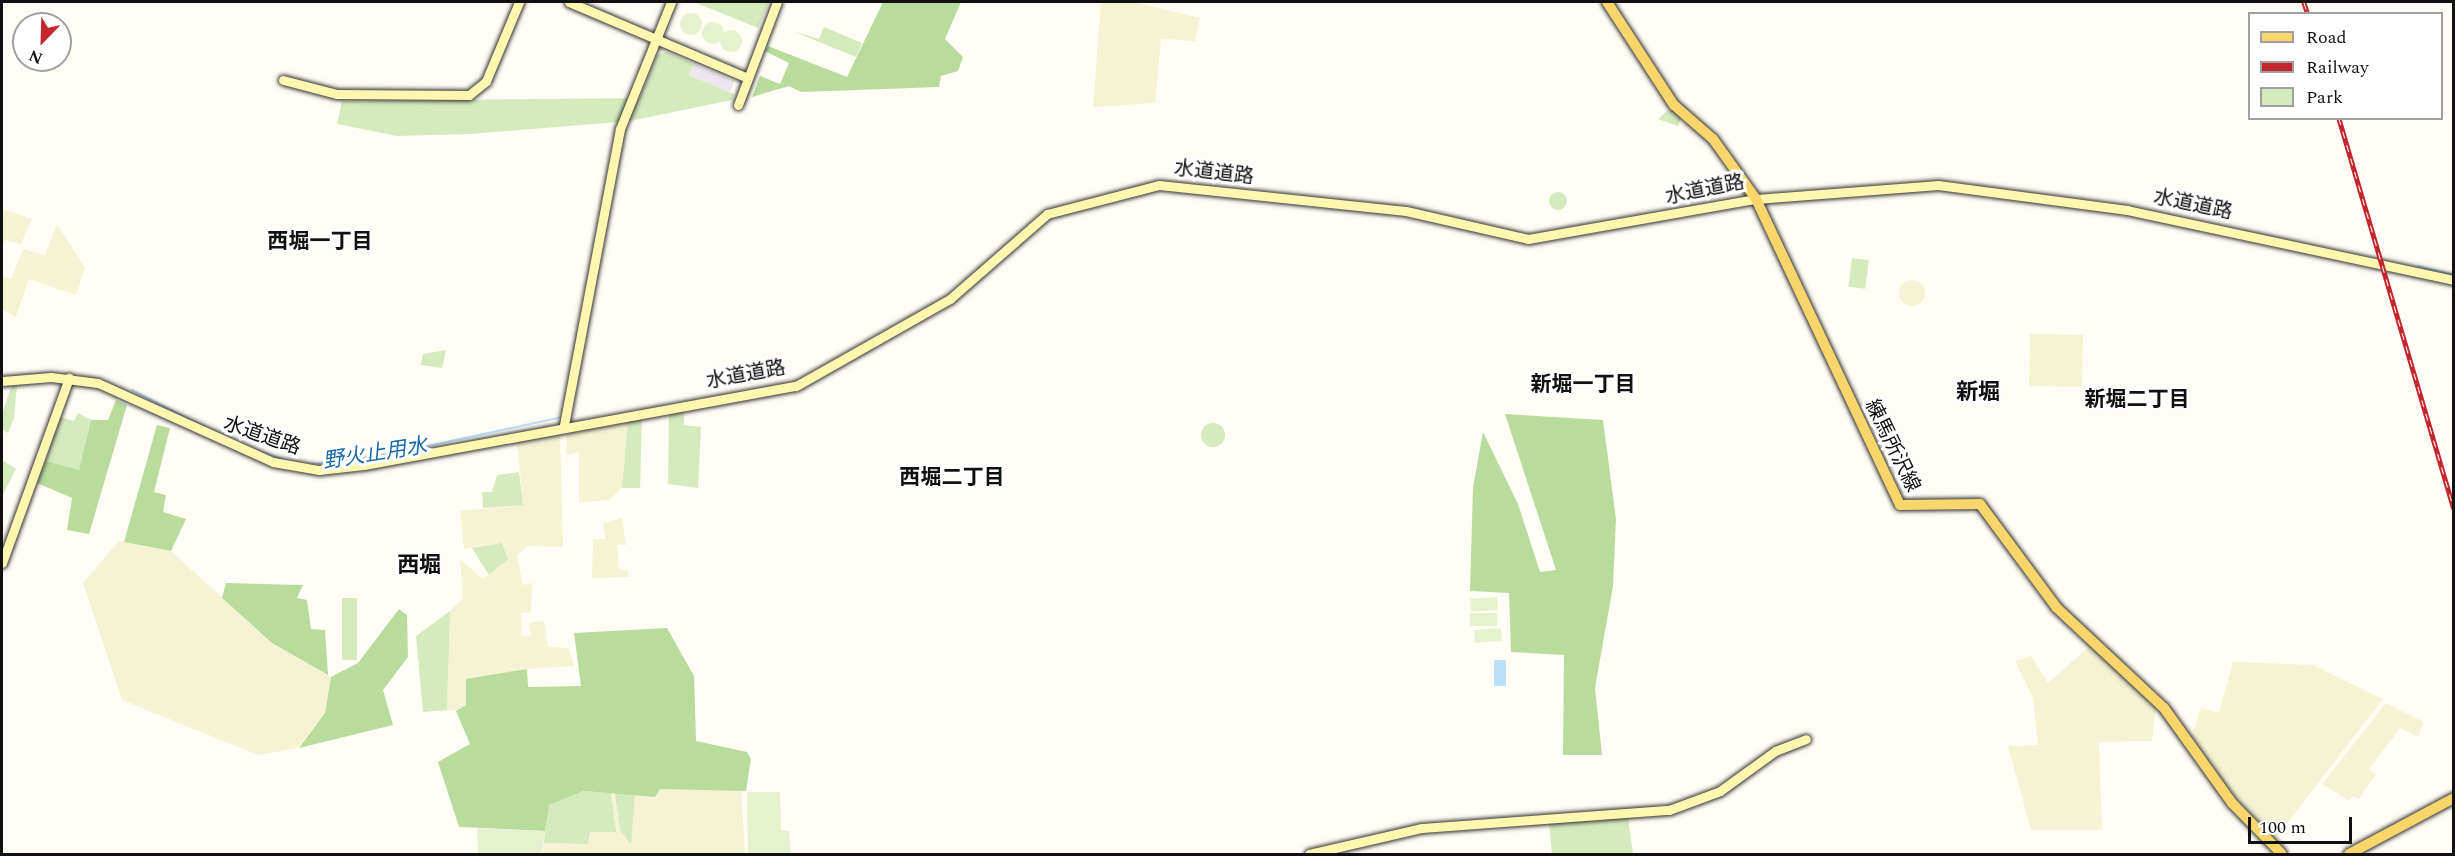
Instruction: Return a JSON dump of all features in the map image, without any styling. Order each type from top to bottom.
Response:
[{"type":"main road","name":"練馬所沢線","points":[[1607,2],[1674,105],[1720,148],[1756,199],[1903,509],[1980,504],[2026,570],[2081,632],[2164,708],[2232,803],[2282,855]]},
{"type":"main road","points":[[2349,855],[2454,798]]},
{"type":"street","points":[[283,80],[337,94],[469,95],[486,81],[519,2]]},
{"type":"street","points":[[568,2],[746,77]]},
{"type":"street","points":[[564,425],[620,129],[671,2]]},
{"type":"street","points":[[738,105],[746,77],[777,2]]},
{"type":"street","name":"水道道路","points":[[2,381],[69,378],[110,387],[224,443],[301,469],[364,465],[564,425],[796,386],[950,299],[1047,214],[1142,187],[1196,186],[1406,211],[1528,239],[1756,199],[1892,185],[2003,191],[2127,210],[2454,280]]},
{"type":"street","points":[[2,563],[69,378]]},
{"type":"street","points":[[1309,855],[1422,828],[1669,810],[1720,790],[1774,751],[1806,739]]},
{"type":"shaded area","points":[[1101,2],[1134,2],[1200,18],[1195,41],[1161,39],[1155,103],[1093,107]]},
{"type":"shaded area","points":[[694,64],[735,81],[730,92],[689,75]]},
{"type":"shaded area","points":[[2,209],[32,219],[21,244],[5,240],[2,249]]},
{"type":"shaded area","points":[[57,224],[85,268],[76,295],[29,279],[16,317],[2,309],[2,277],[11,279],[23,249],[45,255]]},
{"type":"shaded area","points":[[1912,280],[1921,284],[1925,293],[1921,302],[1912,306],[1903,302],[1899,293],[1903,284]]},
{"type":"shaded area","points":[[2030,334],[2083,335],[2082,387],[2029,386]]},
{"type":"shaded area","points":[[628,420],[622,488],[609,500],[579,503],[579,452],[566,455],[567,429]]},
{"type":"shaded area","points":[[560,431],[563,547],[528,546],[517,555],[523,585],[532,583],[531,612],[521,613],[522,636],[531,635],[529,623],[544,621],[548,647],[569,648],[574,666],[527,669],[456,711],[447,710],[450,611],[463,598],[460,559],[483,579],[508,559],[502,543],[464,549],[460,511],[523,505],[517,442]]},
{"type":"shaded area","points":[[622,518],[626,545],[617,545],[619,569],[627,570],[629,577],[592,578],[593,539],[606,539],[603,523]]},
{"type":"shaded area","points":[[119,541],[171,551],[272,643],[331,677],[325,713],[298,748],[258,755],[122,700],[83,583]]},
{"type":"shaded area","points":[[2091,645],[2156,707],[2152,741],[2099,742],[2102,830],[2031,830],[2008,746],[2038,745],[2033,698],[2015,661],[2031,656],[2048,683]]},
{"type":"shaded area","points":[[2233,662],[2313,665],[2383,699],[2275,839],[2222,782],[2192,735],[2201,708],[2219,713]]},
{"type":"shaded area","points":[[2386,703],[2424,722],[2418,737],[2400,728],[2369,769],[2376,774],[2359,799],[2353,796],[2349,801],[2322,784]]},
{"type":"shaded area","points":[[741,787],[745,854],[542,854],[545,831],[584,791],[655,797],[660,789]]},
{"type":"green space","points":[[694,2],[769,2],[758,28]]},
{"type":"green space","points":[[883,2],[961,2],[945,39],[963,57],[958,71],[941,76],[939,87],[801,92],[789,86],[752,97],[760,76],[780,84],[789,63],[765,51],[768,46],[847,77]]},
{"type":"green space","points":[[691,13],[699,16],[702,24],[699,32],[691,35],[683,32],[680,24],[683,16]]},
{"type":"green space","points":[[713,22],[721,25],[724,33],[721,41],[713,44],[705,41],[702,33],[705,25]]},
{"type":"green space","points":[[824,27],[862,43],[856,57],[792,31],[819,39]]},
{"type":"green space","points":[[731,30],[739,33],[742,41],[739,49],[731,52],[723,49],[720,41],[723,33]]},
{"type":"green space","points":[[666,52],[694,64],[689,75],[734,94],[732,100],[630,121],[470,134],[397,136],[337,124],[342,101],[640,98],[657,55]]},
{"type":"green space","points":[[1673,106],[1683,113],[1678,126],[1658,119]]},
{"type":"green space","points":[[1558,192],[1564,195],[1567,201],[1564,207],[1558,210],[1552,207],[1549,201],[1552,195]]},
{"type":"green space","points":[[1852,258],[1869,260],[1865,289],[1848,287]]},
{"type":"green space","points":[[446,350],[442,368],[421,365],[423,354]]},
{"type":"green space","points":[[17,384],[14,418],[8,433],[2,429],[2,414],[12,385]]},
{"type":"green space","points":[[116,400],[127,405],[89,534],[67,530],[72,498],[37,483],[46,461],[79,470],[91,420],[108,420]]},
{"type":"green space","points":[[684,409],[684,425],[701,427],[698,488],[668,484],[669,412]]},
{"type":"green space","points":[[78,413],[91,420],[79,471],[46,461],[59,417],[74,421]]},
{"type":"green space","points":[[1505,414],[1603,420],[1616,519],[1613,586],[1595,688],[1602,755],[1563,755],[1564,655],[1511,652],[1509,593],[1470,591],[1473,487],[1483,432],[1518,504],[1540,572],[1556,570]]},
{"type":"green space","points":[[642,418],[640,488],[622,488],[628,420]]},
{"type":"green space","points":[[1213,423],[1218,424],[1224,430],[1224,440],[1218,446],[1213,447],[1208,446],[1202,440],[1201,435],[1202,430],[1208,424]]},
{"type":"green space","points":[[157,425],[170,428],[154,492],[166,495],[163,512],[186,519],[171,551],[124,542]]},
{"type":"green space","points":[[2,460],[16,469],[2,496]]},
{"type":"green space","points":[[519,472],[523,505],[483,508],[482,492],[492,492],[497,475]]},
{"type":"green space","points":[[502,543],[508,559],[489,575],[472,548]]},
{"type":"green space","points":[[226,583],[303,585],[297,598],[307,600],[311,629],[325,630],[328,675],[272,643],[222,598]]},
{"type":"green space","points":[[1497,597],[1498,610],[1471,612],[1470,599]]},
{"type":"green space","points":[[342,598],[357,598],[357,660],[342,660]]},
{"type":"green space","points":[[399,609],[407,615],[408,657],[383,690],[393,725],[299,748],[325,713],[331,677],[358,663]]},
{"type":"green space","points":[[450,611],[447,710],[423,712],[416,636]]},
{"type":"green space","points":[[1470,613],[1497,613],[1497,626],[1470,626]]},
{"type":"green space","points":[[667,628],[694,676],[696,741],[747,752],[751,759],[746,791],[660,789],[655,797],[584,791],[549,805],[545,831],[459,827],[438,762],[470,744],[456,711],[466,705],[466,679],[527,669],[528,687],[581,686],[574,633]]},
{"type":"green space","points":[[1501,628],[1502,641],[1475,643],[1474,630]]},
{"type":"green space","points":[[584,791],[611,793],[616,832],[590,832],[588,844],[544,843],[548,805]]},
{"type":"green space","points":[[747,792],[780,792],[781,830],[789,831],[791,854],[748,854]]},
{"type":"green space","points":[[615,793],[635,794],[631,844],[620,830]]},
{"type":"green space","points":[[1628,817],[1633,854],[1552,854],[1549,823]]},
{"type":"green space","points":[[477,828],[545,831],[541,854],[478,854]]},
{"type":"water","points":[[1494,660],[1506,660],[1506,686],[1494,686]]},
{"type":"waterway","name":"野火止用水","points":[[2418,266],[2454,275]]},
{"type":"waterway","name":"野火止用水","points":[[132,390],[205,427]]},
{"type":"waterway","name":"野火止用水","points":[[312,464],[381,456],[559,418]]},
{"type":"waterway","name":"野火止用水","points":[[263,452],[283,459]]},
{"type":"railway","points":[[2304,2],[2307,12]]},
{"type":"railway","points":[[2340,120],[2454,508]]},
{"type":"district","name":"西堀一丁目","points":[[320,242]]},
{"type":"district","name":"新堀一丁目","points":[[1583,385]]},
{"type":"district","name":"新堀","points":[[1978,393]]},
{"type":"district","name":"新堀二丁目","points":[[2137,400]]},
{"type":"district","name":"西堀二丁目","points":[[952,478]]},
{"type":"district","name":"西堀","points":[[419,566]]}]
